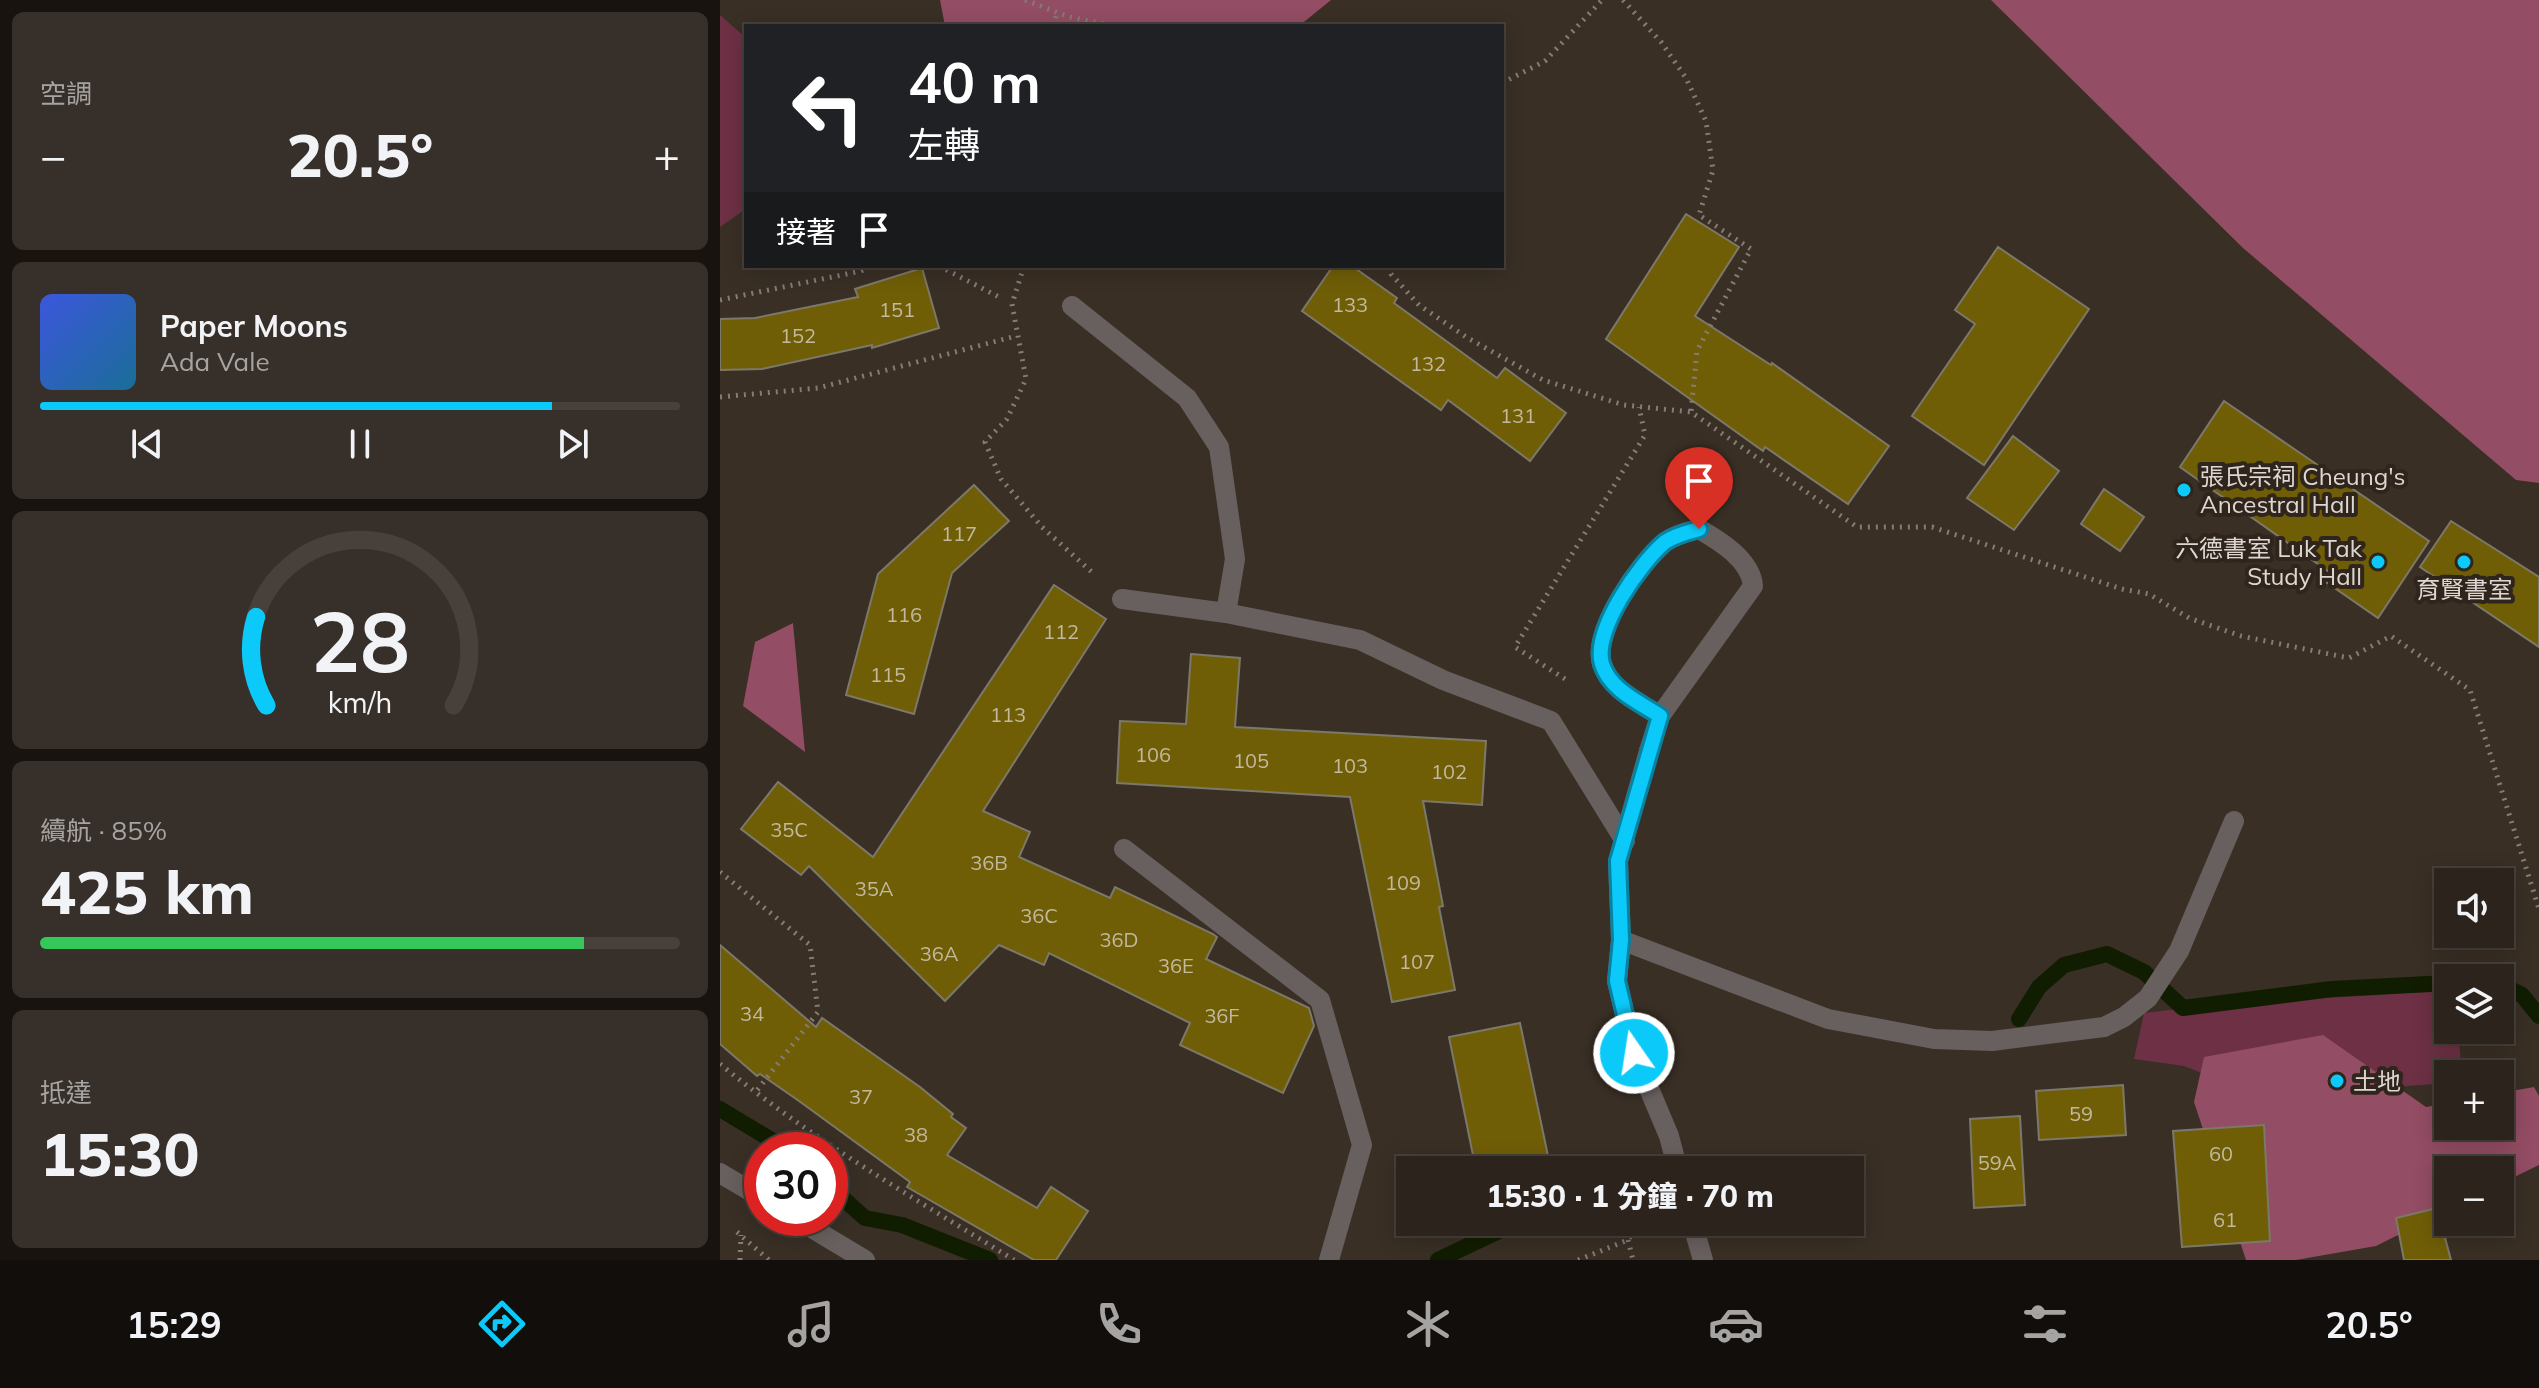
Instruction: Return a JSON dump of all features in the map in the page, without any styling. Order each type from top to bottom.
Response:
[{"type":"street","points":[[1072,306],[1187,398],[1219,447],[1235,559],[1226,613]]},
{"type":"street","points":[[1660,716],[1612,684],[1601,662],[1603,641],[1616,607],[1648,560],[1667,541],[1699,529],[1719,540],[1743,563],[1749,570],[1753,586],[1660,716],[1618,861],[1621,940],[1617,981],[1634,1053],[1674,1156]]},
{"type":"street","points":[[1122,599],[1226,613],[1360,640],[1443,680],[1551,721],[1625,841]]},
{"type":"street","points":[[1621,940],[1828,1019],[1934,1039],[1992,1041],[2104,1027],[2124,1017],[2148,998],[2179,951],[2234,821]]},
{"type":"street","points":[[1124,849],[1320,1000],[1362,1145],[1329,1260]]},
{"type":"street","points":[[720,1173],[744,1187]]},
{"type":"street","points":[[825,1236],[865,1260]]},
{"type":"street","points":[[1695,1236],[1700,1259]]},
{"type":"path","points":[[1025,0],[1057,12],[1107,24]]},
{"type":"path","points":[[1504,82],[1545,61],[1602,0]]},
{"type":"path","points":[[1623,0],[1670,54],[1686,78],[1706,121],[1713,170],[1699,215],[1751,249],[1697,351],[1691,412]]},
{"type":"path","points":[[1054,24],[1057,12]]},
{"type":"path","points":[[720,300],[864,268]]},
{"type":"path","points":[[943,268],[1001,298]]},
{"type":"path","points":[[1023,268],[1012,304],[1026,379],[1007,419],[985,442],[1001,479],[1042,527],[1122,599]]},
{"type":"path","points":[[1390,268],[1391,274],[1419,305],[1466,337],[1543,380],[1624,405],[1691,412],[1857,527],[1932,527],[2122,589],[2149,594],[2189,618],[2241,636],[2349,658],[2391,636],[2470,690],[2539,909]]},
{"type":"path","points":[[720,397],[818,388],[1016,336]]},
{"type":"path","points":[[720,872],[810,945],[818,1012],[755,1093]]},
{"type":"path","points":[[720,1064],[755,1093],[883,1179],[1014,1260]]},
{"type":"path","points":[[730,1227],[769,1260]]},
{"type":"path","points":[[740,1260],[741,1235]]},
{"type":"path","points":[[1578,1260],[1628,1240],[1631,1236]]},
{"type":"path","points":[[1628,1240],[1633,1260]]},
{"type":"shaded area","points":[[940,0],[1331,0],[1301,24],[945,24]]},
{"type":"shaded area","points":[[1991,0],[2539,0],[2539,483],[2516,480],[2243,248]]},
{"type":"shaded area","points":[[720,15],[744,36],[744,210],[720,227]]},
{"type":"shaded area","points":[[793,623],[805,752],[743,706],[755,642]]},
{"type":"shaded area","points":[[2434,992],[2434,1044],[2459,1044],[2461,1060],[2434,1060],[2434,1084],[2341,1091],[2220,1080],[2184,1066],[2134,1059],[2144,1013],[2222,1004]]},
{"type":"shaded area","points":[[2323,1035],[2426,1107],[2434,1106],[2434,1140],[2514,1140],[2514,1091],[2534,1087],[2539,1096],[2539,1165],[2514,1177],[2514,1156],[2434,1156],[2434,1217],[2376,1246],[2296,1260],[2246,1260],[2194,1102],[2204,1057]]},
{"type":"building","points":[[1686,214],[1739,247],[1695,316],[1772,363],[1889,446],[1848,504],[1765,447],[1763,451],[1606,339]]},
{"type":"building","points":[[1998,247],[2089,309],[1984,465],[1912,416],[1975,324],[1955,310]]},
{"type":"building","points":[[922,268],[939,328],[872,348],[872,345],[762,369],[720,370],[720,319],[755,318],[858,297],[855,289]]},
{"type":"building","points":[[1332,268],[1355,268],[1397,298],[1394,303],[1497,378],[1505,368],[1566,413],[1530,461],[1448,400],[1441,410],[1302,311]]},
{"type":"building","points":[[2224,401],[2429,541],[2378,618],[2326,582],[2332,574],[2180,467]]},
{"type":"building","points":[[2013,436],[2059,471],[2014,530],[1967,498]]},
{"type":"building","points":[[974,485],[1009,521],[952,573],[914,714],[846,695],[878,574]]},
{"type":"building","points":[[2104,489],[2144,517],[2120,551],[2081,524]]},
{"type":"building","points":[[2451,521],[2539,577],[2539,647],[2420,567]]},
{"type":"building","points":[[1054,585],[1106,619],[983,811],[1030,832],[1019,857],[1110,898],[1115,887],[1213,934],[1217,937],[1206,959],[1309,1008],[1314,1026],[1283,1093],[1180,1045],[1190,1023],[1049,953],[1044,965],[999,945],[945,1001],[809,866],[801,875],[741,829],[778,782],[873,857]]},
{"type":"building","points":[[1191,654],[1240,658],[1235,727],[1486,741],[1482,805],[1423,801],[1455,990],[1392,1002],[1350,797],[1117,783],[1120,721],[1186,724]]},
{"type":"building","points":[[720,945],[816,1027],[822,1018],[953,1114],[951,1117],[966,1128],[947,1155],[1037,1208],[1051,1187],[1088,1211],[1056,1260],[1034,1260],[907,1187],[910,1182],[848,1137],[848,1132],[841,1132],[760,1074],[757,1076],[720,1044]]},
{"type":"building","points":[[1520,1023],[1548,1156],[1473,1156],[1449,1037]]},
{"type":"building","points":[[2123,1085],[2126,1135],[2039,1140],[2036,1091]]},
{"type":"building","points":[[2020,1116],[2025,1205],[1974,1208],[1970,1119]]},
{"type":"building","points":[[2264,1125],[2270,1241],[2182,1247],[2173,1131]]},
{"type":"building","points":[[2434,1209],[2434,1236],[2445,1236],[2451,1260],[2404,1260],[2396,1218]]},
{"type":"waterway","points":[[2019,1019],[2039,987],[2064,965],[2107,954],[2144,972],[2183,1008],[2332,989],[2434,984]]},
{"type":"waterway","points":[[2514,991],[2522,995],[2539,1016]]},
{"type":"waterway","points":[[720,1109],[758,1132]]},
{"type":"waterway","points":[[848,1203],[865,1218],[902,1225],[990,1260]]},
{"type":"waterway","points":[[1438,1260],[1488,1236]]},
{"type":"place","name":"張氏宗祠 Cheung's Ancestral Hall","points":[[2184,490]]},
{"type":"place","name":"六德書室 Luk Tak Study Hall","points":[[2378,562]]},
{"type":"place","name":"育賢書室","points":[[2464,562]]},
{"type":"place","name":"土地","points":[[2337,1081]]},
{"type":"route","points":[[1634,1053],[1617,981],[1621,940],[1618,861],[1660,716],[1612,684],[1601,662],[1603,641],[1616,607],[1648,560],[1667,541],[1699,529]]}]
